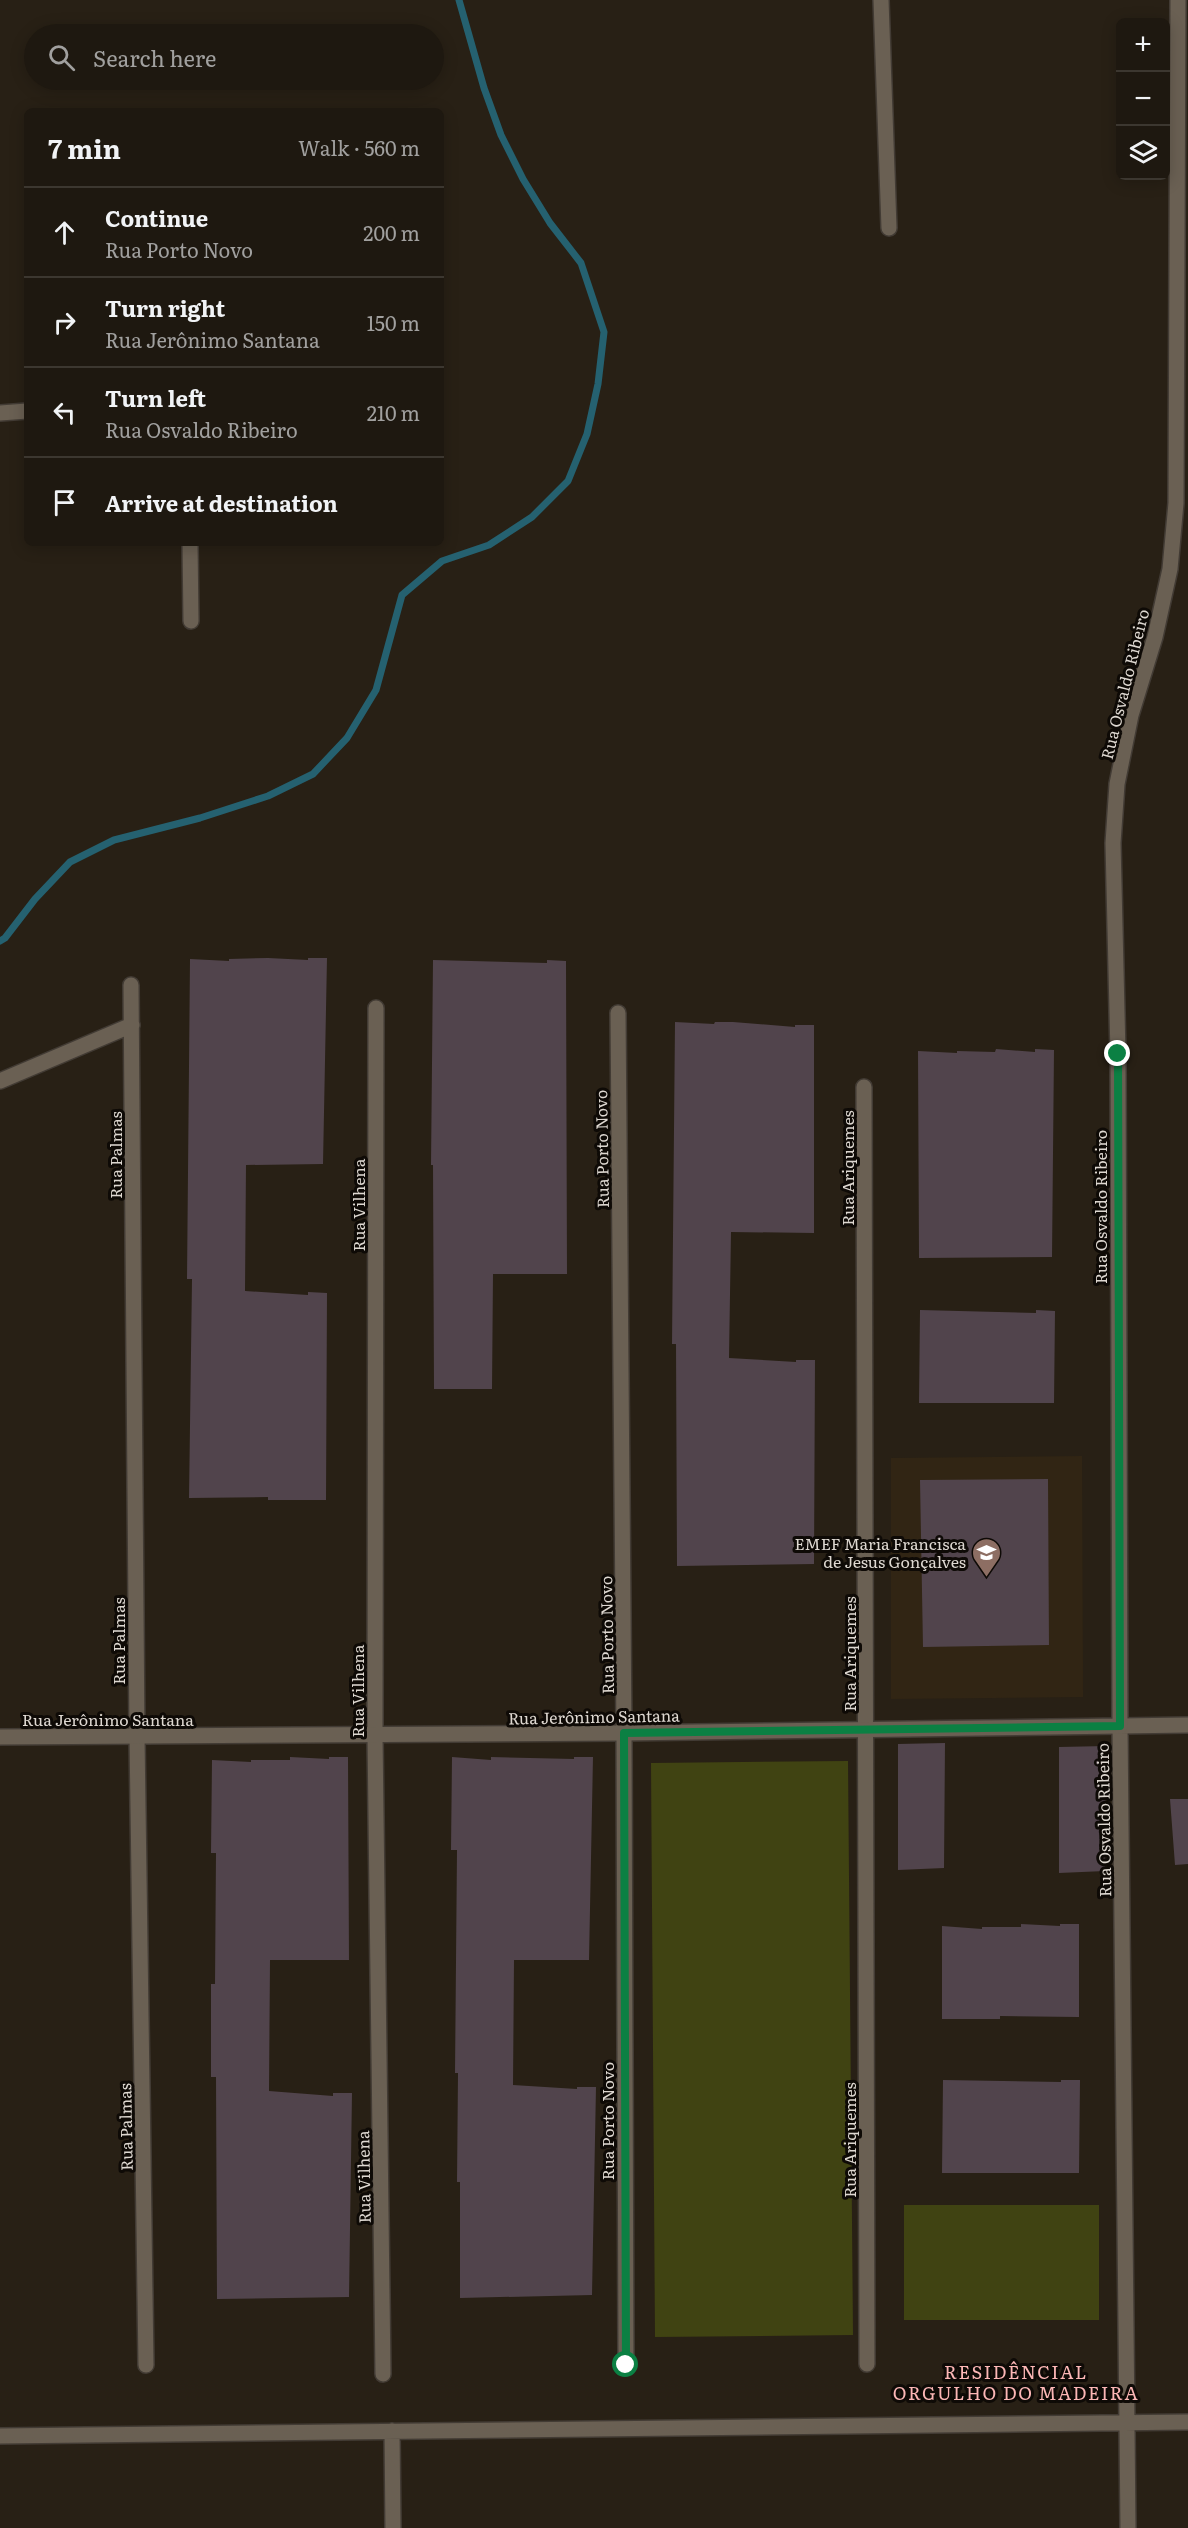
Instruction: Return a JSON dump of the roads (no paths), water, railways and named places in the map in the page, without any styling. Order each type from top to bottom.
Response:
[{"type":"street","points":[[881,0],[889,228]]},
{"type":"street","name":"Rua Osvaldo Ribeiro","points":[[1128,2528],[1120,1726],[1118,1066],[1113,843],[1117,784],[1131,715],[1155,637],[1170,569],[1176,503],[1182,390],[1178,0]]},
{"type":"street","points":[[0,413],[24,411]]},
{"type":"street","points":[[190,546],[191,621]]},
{"type":"street","name":"Rua Palmas","points":[[131,985],[136,1737],[146,2365]]},
{"type":"street","name":"Rua Vilhena","points":[[376,1008],[375,1736],[383,2374]]},
{"type":"street","name":"Rua Porto Novo","points":[[618,1013],[626,2365]]},
{"type":"street","points":[[0,1081],[132,1024]]},
{"type":"street","name":"Rua Ariquemes","points":[[864,1087],[867,2364]]},
{"type":"street","name":"Rua Jerônimo Santana","points":[[0,1737],[375,1736],[1188,1725]]},
{"type":"street","points":[[0,2436],[1188,2422]]},
{"type":"street","points":[[392,2431],[393,2528]]},
{"type":"waterway","points":[[0,941],[70,862],[114,840],[200,818],[268,796],[313,774],[347,738],[376,690],[402,595],[442,561],[489,545],[532,517],[568,481],[587,434],[598,384],[604,332],[581,263],[550,223],[523,179],[501,135],[484,88],[459,0]]},
{"type":"place","name":"EMEF Maria Francisca de Jesus Gonçalves","points":[[987,1578]]},
{"type":"district","name":"RESIDÊNCIAL ORGULHO DO MADEIRA","points":[[1016,2381]]}]
